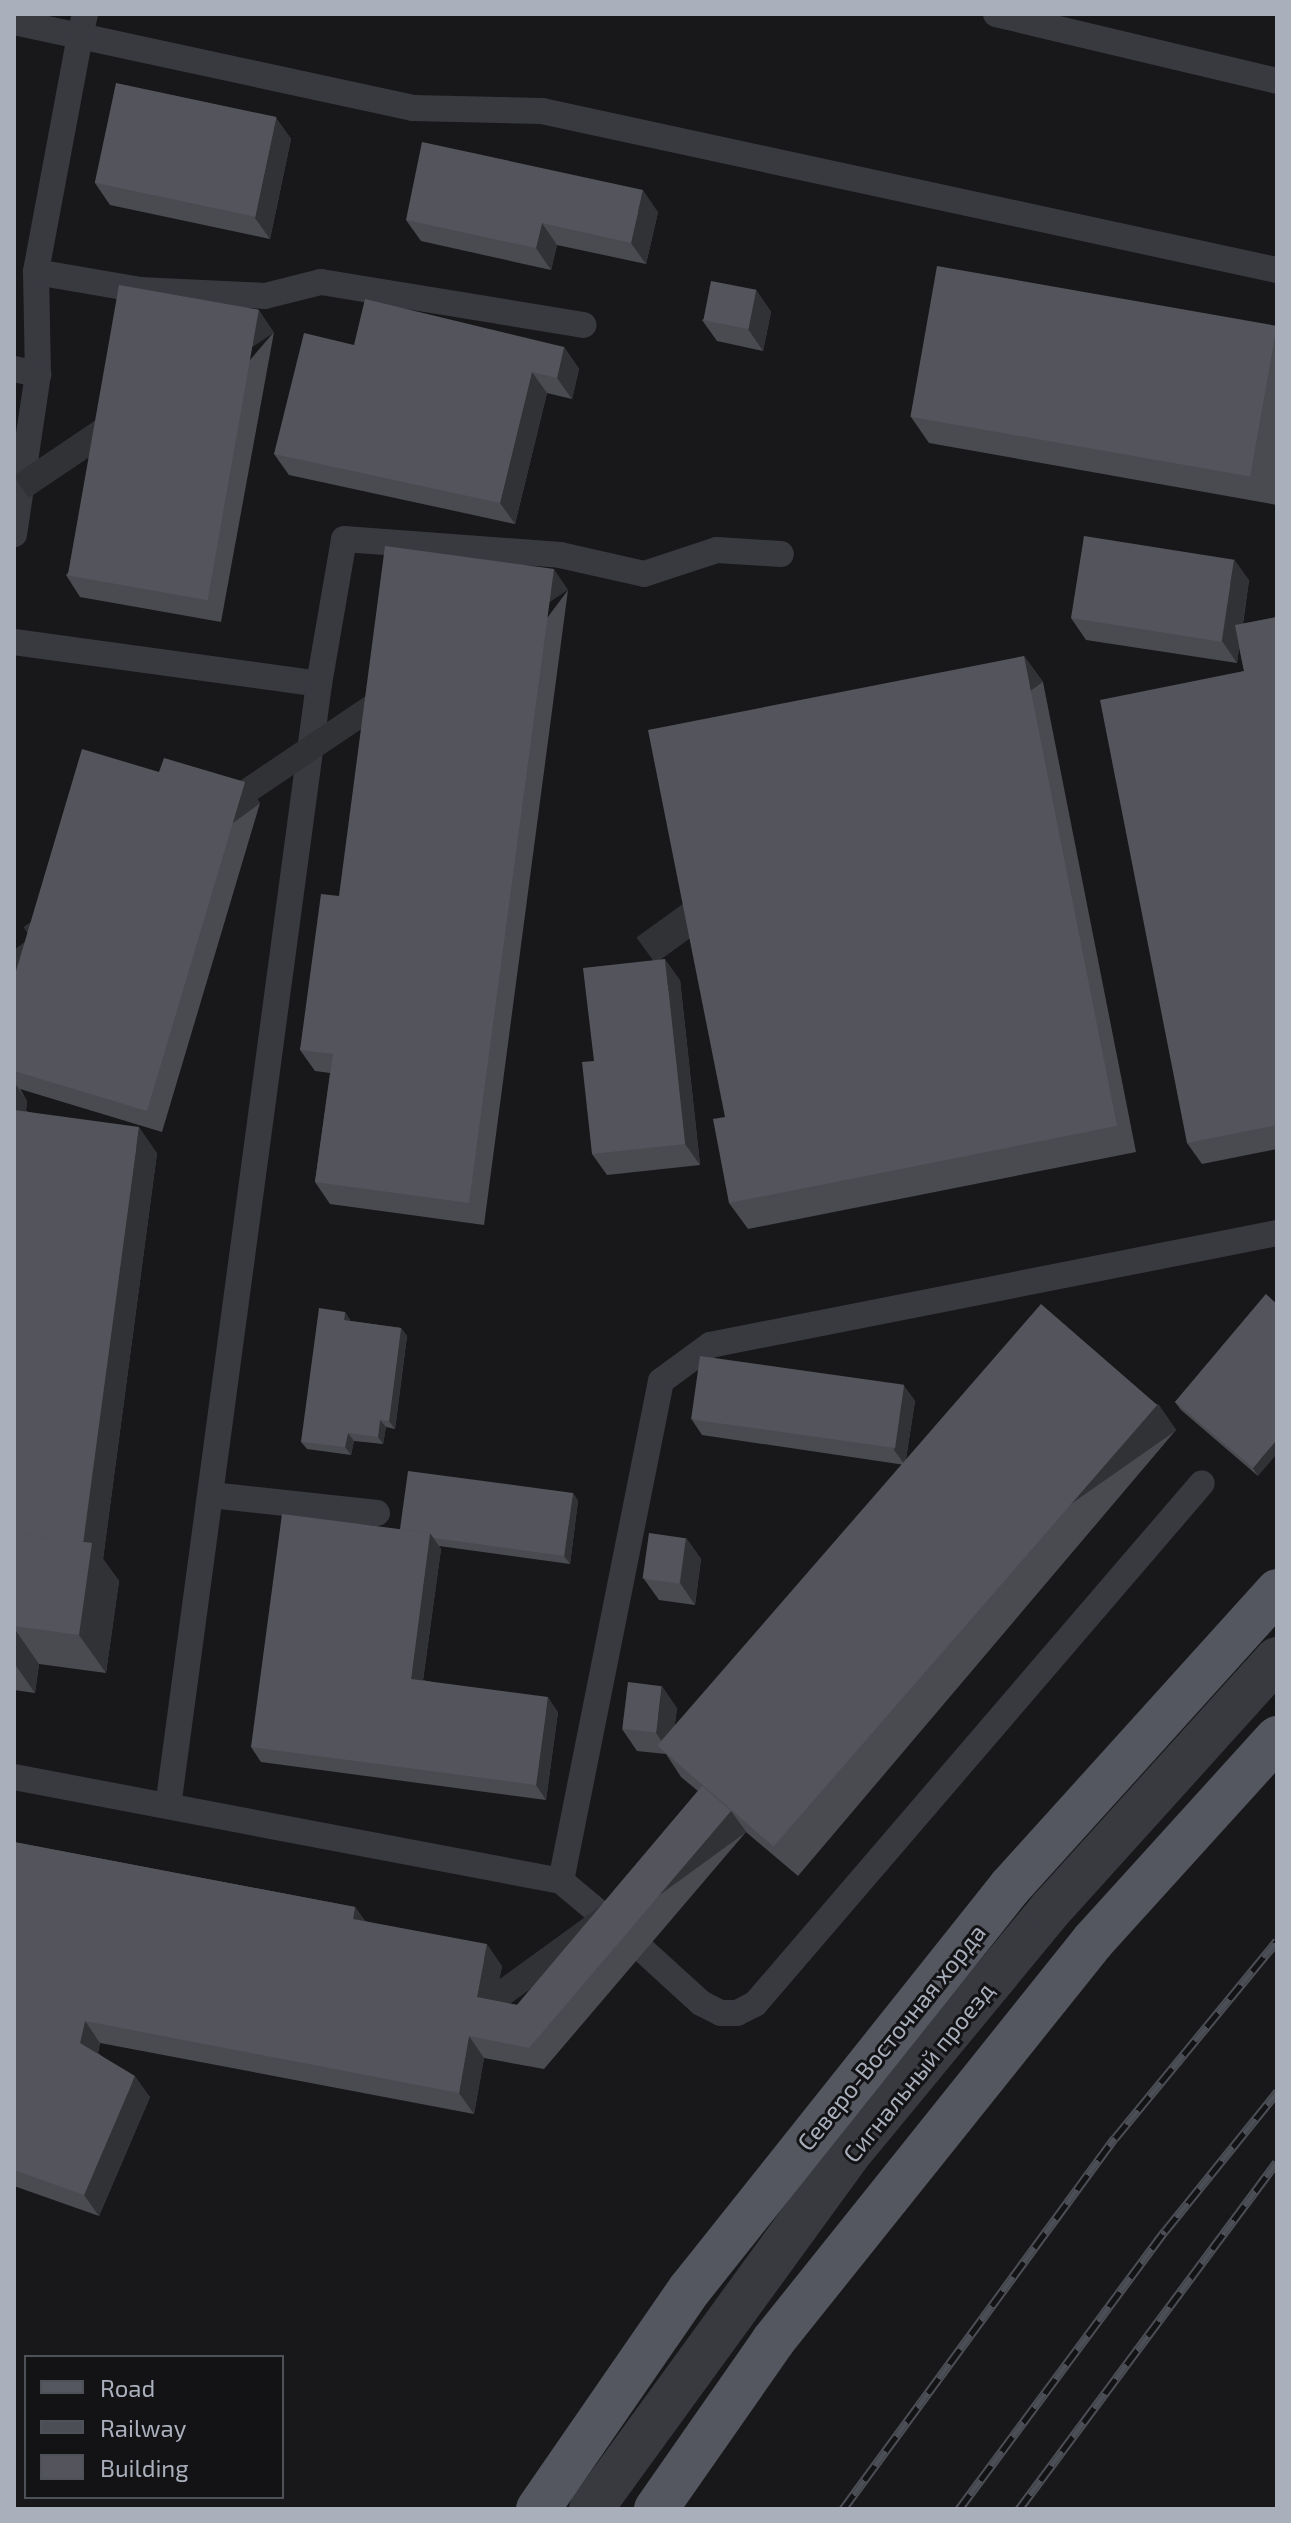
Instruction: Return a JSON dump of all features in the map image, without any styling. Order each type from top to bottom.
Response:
[{"type":"main road","name":"Северо-Восточная хорда","points":[[538,2509],[690,2289],[1010,1887],[1277,1591]]},
{"type":"main road","points":[[656,2509],[773,2341],[1084,1953],[1277,1738]]},
{"type":"street","name":"Сигнальный проезд","points":[[591,2509],[853,2149],[1050,1910],[1277,1659]]},
{"type":"lane","points":[[996,14],[1277,81]]},
{"type":"lane","points":[[14,22],[82,25],[413,108],[542,111],[1277,270]]},
{"type":"lane","points":[[14,534],[36,272],[82,25]]},
{"type":"lane","points":[[36,272],[140,290],[265,296],[321,282],[584,325]]},
{"type":"lane","points":[[168,1806],[319,684],[344,539],[560,555],[644,574],[717,550],[781,554]]},
{"type":"lane","points":[[14,642],[319,684]]},
{"type":"lane","points":[[561,1881],[661,1381],[710,1345],[1277,1233]]},
{"type":"lane","points":[[644,1951],[701,2003],[721,2013],[737,2013],[755,2004],[1202,1483]]},
{"type":"lane","points":[[211,1495],[377,1513]]},
{"type":"lane","points":[[14,1777],[561,1881],[616,1927]]},
{"type":"building","points":[[116,83],[276,117],[255,217],[95,183]]},
{"type":"building","points":[[422,142],[643,190],[631,243],[542,223],[536,248],[406,220]]},
{"type":"building","points":[[937,266],[1277,326],[1250,477],[910,417]]},
{"type":"building","points":[[711,281],[756,290],[749,329],[703,320]]},
{"type":"building","points":[[119,285],[259,310],[208,600],[68,576]]},
{"type":"building","points":[[365,299],[564,347],[557,378],[532,372],[500,503],[274,454],[304,333],[354,345]]},
{"type":"building","points":[[1084,536],[1234,560],[1221,642],[1071,618]]},
{"type":"building","points":[[385,546],[554,569],[469,1203],[315,1182],[333,1054],[300,1050],[321,894],[339,896]]},
{"type":"building","points":[[1277,617],[1277,1125],[1187,1143],[1100,700],[1244,671],[1235,625]]},
{"type":"building","points":[[1024,656],[1117,1126],[729,1203],[713,1119],[725,1117],[648,730]]},
{"type":"building","points":[[82,749],[159,772],[164,758],[245,782],[147,1111],[14,1071],[14,978]]},
{"type":"building","points":[[665,959],[685,1144],[592,1154],[582,1062],[594,1061],[583,968]]},
{"type":"building","points":[[14,1110],[139,1127],[83,1542],[14,1533]]},
{"type":"building","points":[[1266,1294],[1277,1304],[1277,1440],[1253,1468],[1175,1402]]},
{"type":"building","points":[[1041,1304],[1157,1405],[773,1847],[657,1746]]},
{"type":"building","points":[[319,1308],[345,1312],[344,1320],[401,1328],[389,1421],[380,1420],[378,1437],[348,1433],[345,1447],[301,1442]]},
{"type":"building","points":[[700,1356],[904,1385],[895,1448],[691,1419]]},
{"type":"building","points":[[408,1471],[573,1493],[564,1556],[434,1538],[430,1533],[400,1529]]},
{"type":"building","points":[[282,1514],[430,1533],[411,1679],[548,1697],[536,1785],[251,1747]]},
{"type":"building","points":[[14,1533],[92,1543],[79,1635],[14,1626]]},
{"type":"building","points":[[649,1533],[686,1538],[679,1584],[643,1579]]},
{"type":"building","points":[[628,1682],[662,1686],[656,1733],[622,1729]]},
{"type":"building","points":[[702,1786],[731,1811],[529,2048],[469,2036],[459,2093],[85,2021],[80,2043],[135,2076],[84,2195],[14,2170],[14,1842],[355,1907],[353,1919],[487,1944],[477,1997],[517,2005]]},
{"type":"railway","points":[[843,2509],[1115,2138],[1277,1941]]},
{"type":"railway","points":[[959,2509],[1165,2231],[1277,2092]]},
{"type":"railway","points":[[1019,2509],[1277,2162]]}]
